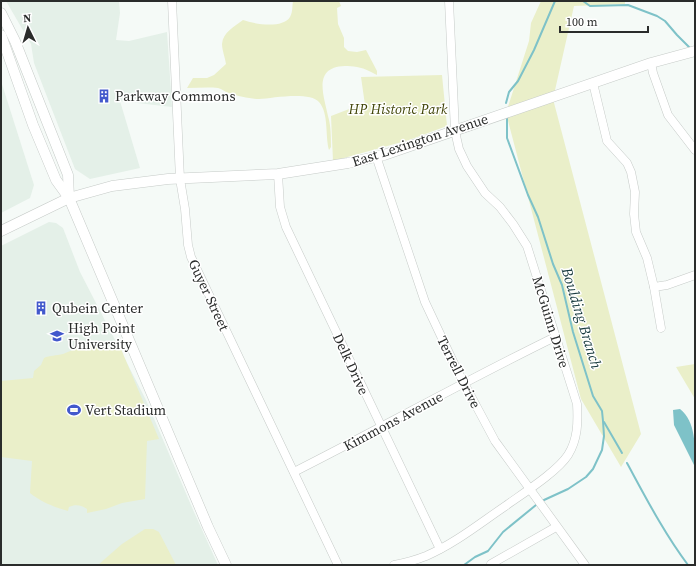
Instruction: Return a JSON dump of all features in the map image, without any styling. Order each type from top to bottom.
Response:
[{"type":"main road","points":[[1,13],[16,44],[68,175],[69,198]]},
{"type":"main road","points":[[1,35],[33,124],[53,173],[56,180],[69,198],[208,527],[226,565]]},
{"type":"main road","name":"East Lexington Avenue","points":[[1,231],[69,198],[117,185],[180,178],[278,174],[348,163],[376,156],[455,131],[651,63],[695,51]]},
{"type":"street","name":"Guyer Street","points":[[172,1],[180,178],[185,209],[188,245],[191,257],[338,565]]},
{"type":"street","name":"McGuinn Drive","points":[[394,565],[413,560],[453,542],[529,489],[562,463],[572,447],[577,431],[578,419],[576,404],[527,246],[500,207],[485,192],[467,166],[459,149],[455,131],[449,1]]},
{"type":"street","points":[[651,63],[653,73],[668,115],[695,150]]},
{"type":"street","points":[[593,83],[607,141],[627,163],[631,172],[635,192],[634,214],[636,232],[647,258],[661,328]]},
{"type":"street","name":"Terrell Drive","points":[[376,156],[425,302],[464,383],[495,441],[585,565]]},
{"type":"street","name":"Delk Drive","points":[[278,174],[280,207],[286,227],[440,549]]},
{"type":"street","points":[[654,287],[667,285],[695,275]]},
{"type":"street","name":"Kimmons Avenue","points":[[294,472],[381,428],[495,366],[556,337]]},
{"type":"street","points":[[491,564],[556,526]]},
{"type":"shaded area","points":[[6,1],[119,1],[120,13],[116,40],[129,41],[167,32],[172,107],[120,101],[140,168],[90,179],[75,169],[34,63],[31,44]]},
{"type":"shaded area","points":[[1,81],[34,185],[30,198],[1,213]]},
{"type":"shaded area","name":"High Point University","points":[[49,222],[56,223],[63,228],[80,272],[146,400],[218,565],[1,565],[1,246]]},
{"type":"green space","points":[[293,1],[339,1],[341,6],[337,8],[338,24],[344,38],[344,47],[348,51],[357,52],[366,50],[377,71],[377,75],[363,69],[345,66],[328,71],[324,77],[324,100],[331,132],[331,147],[329,150],[326,118],[319,102],[314,99],[308,97],[290,96],[255,99],[228,93],[218,88],[187,88],[193,78],[207,78],[214,75],[226,64],[222,44],[224,36],[233,28],[243,20],[261,24],[275,24],[286,21],[290,17]]},
{"type":"green space","points":[[541,1],[625,1],[625,4],[574,6],[553,99],[641,434],[621,467],[581,399],[506,113],[529,41],[531,23]]},
{"type":"green space","name":"HP Historic Park","points":[[442,75],[447,126],[409,140],[333,161],[331,116],[357,106],[365,105],[361,77]]},
{"type":"green space","name":"Vert Stadium","points":[[87,345],[121,349],[159,439],[147,441],[145,499],[122,503],[106,509],[87,513],[87,509],[81,506],[71,506],[69,507],[68,511],[48,504],[34,496],[30,493],[32,461],[1,457],[1,381],[33,378],[34,371],[41,365],[44,358],[63,354]]},
{"type":"green space","points":[[695,364],[695,399],[676,367]]},
{"type":"green space","points":[[145,529],[153,529],[159,532],[176,565],[98,565],[122,544]]},
{"type":"water","points":[[680,409],[689,420],[692,427],[694,435],[695,467],[674,425],[673,410]]},
{"type":"waterway","name":"Boulding Branch","points":[[506,103],[509,92],[518,81],[534,50],[555,1]]},
{"type":"waterway","points":[[583,1],[590,6],[628,5],[657,16],[665,21],[690,48]]},
{"type":"waterway","name":"Boulding Branch","points":[[507,118],[507,138],[528,195],[538,217],[553,264],[562,285],[573,332],[593,396],[602,411],[603,421],[604,436],[602,450],[593,469],[586,477],[568,489],[544,500]]},
{"type":"waterway","points":[[604,422],[622,453]]},
{"type":"waterway","points":[[627,463],[663,528],[688,565]]},
{"type":"waterway","name":"Boulding Branch","points":[[464,565],[475,557],[488,551],[503,532],[536,505]]},
{"type":"place","name":"Parkway Commons","points":[[104,96]]},
{"type":"place","name":"Qubein Center","points":[[41,308]]},
{"type":"place","name":"High Point University","points":[[57,336]]},
{"type":"place","name":"Vert Stadium","points":[[74,410]]}]
